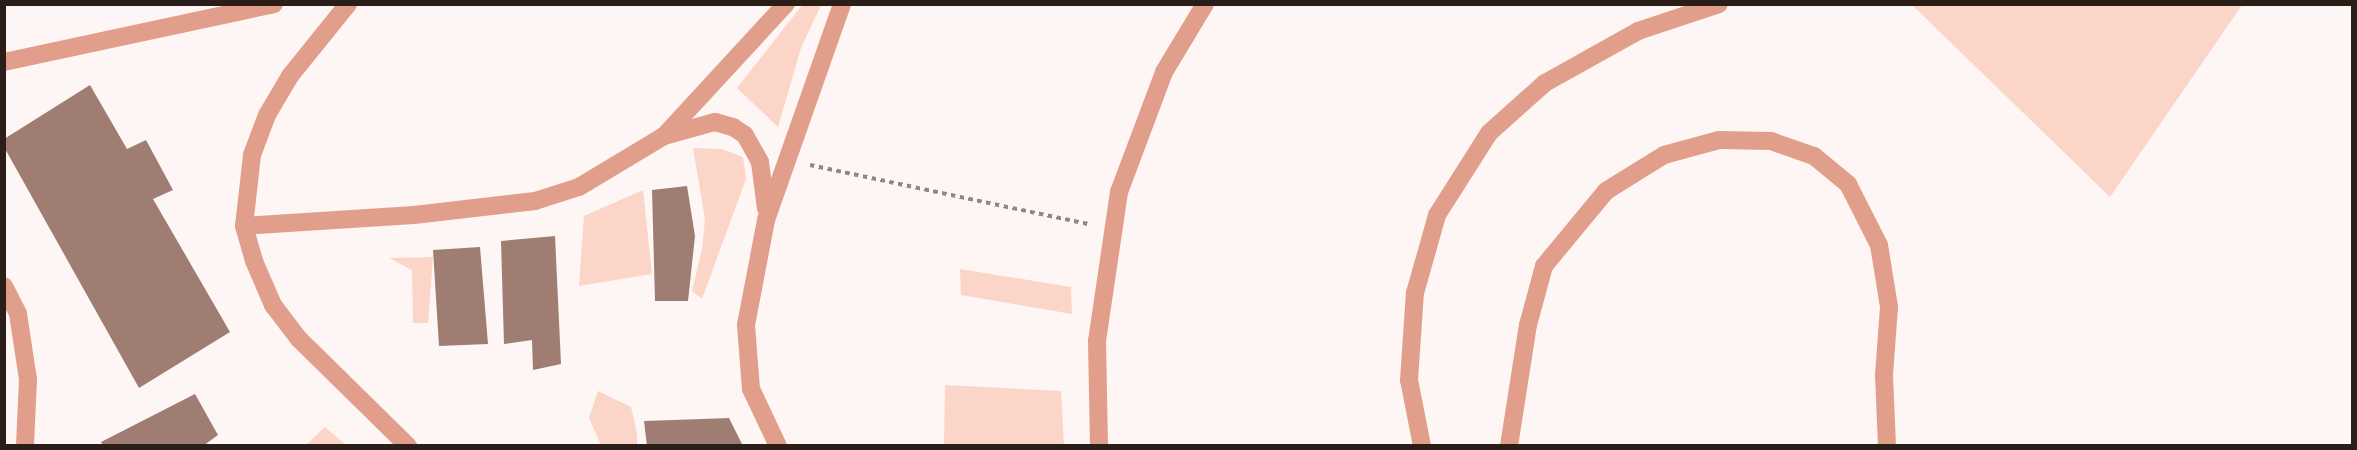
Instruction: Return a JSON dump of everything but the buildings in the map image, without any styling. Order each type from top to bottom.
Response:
[{"type":"street","points":[[4,62],[274,4]]},
{"type":"street","points":[[348,4],[290,76],[267,115],[252,155],[244,226],[254,261],[273,305],[299,339],[408,446]]},
{"type":"street","points":[[664,136],[786,4]]},
{"type":"street","points":[[778,446],[751,389],[746,325],[766,220],[842,4]]},
{"type":"street","points":[[1100,446],[1097,341],[1119,192],[1164,72],[1205,4]]},
{"type":"street","points":[[1422,446],[1409,380],[1415,292],[1437,215],[1489,133],[1545,83],[1638,31],[1719,4]]},
{"type":"street","points":[[244,226],[414,215],[535,201],[579,187],[664,136],[714,122],[733,127],[745,135],[760,162],[766,220]]},
{"type":"street","points":[[1509,446],[1528,325],[1544,266],[1606,191],[1664,154],[1719,140],[1771,141],[1814,156],[1848,184],[1879,245],[1889,307],[1884,375],[1887,446]]},
{"type":"street","points":[[4,286],[18,315],[28,379],[25,446]]},
{"type":"path","points":[[786,160],[1114,230]]},
{"type":"shaded area","points":[[803,4],[821,5],[801,48],[778,127],[737,88]]},
{"type":"shaded area","points":[[1912,5],[2242,5],[2110,197]]},
{"type":"shaded area","points":[[693,148],[722,149],[743,157],[746,179],[702,299],[692,291],[702,249],[705,219]]},
{"type":"shaded area","points":[[643,190],[652,274],[579,286],[584,216]]},
{"type":"shaded area","points":[[433,257],[428,323],[413,323],[412,270],[389,258]]},
{"type":"shaded area","points":[[960,269],[1071,287],[1072,314],[961,295]]},
{"type":"shaded area","points":[[945,385],[1061,391],[1064,445],[944,445]]},
{"type":"shaded area","points":[[598,391],[631,407],[637,433],[637,445],[601,445],[589,418]]},
{"type":"shaded area","points":[[325,427],[346,445],[306,445]]}]
